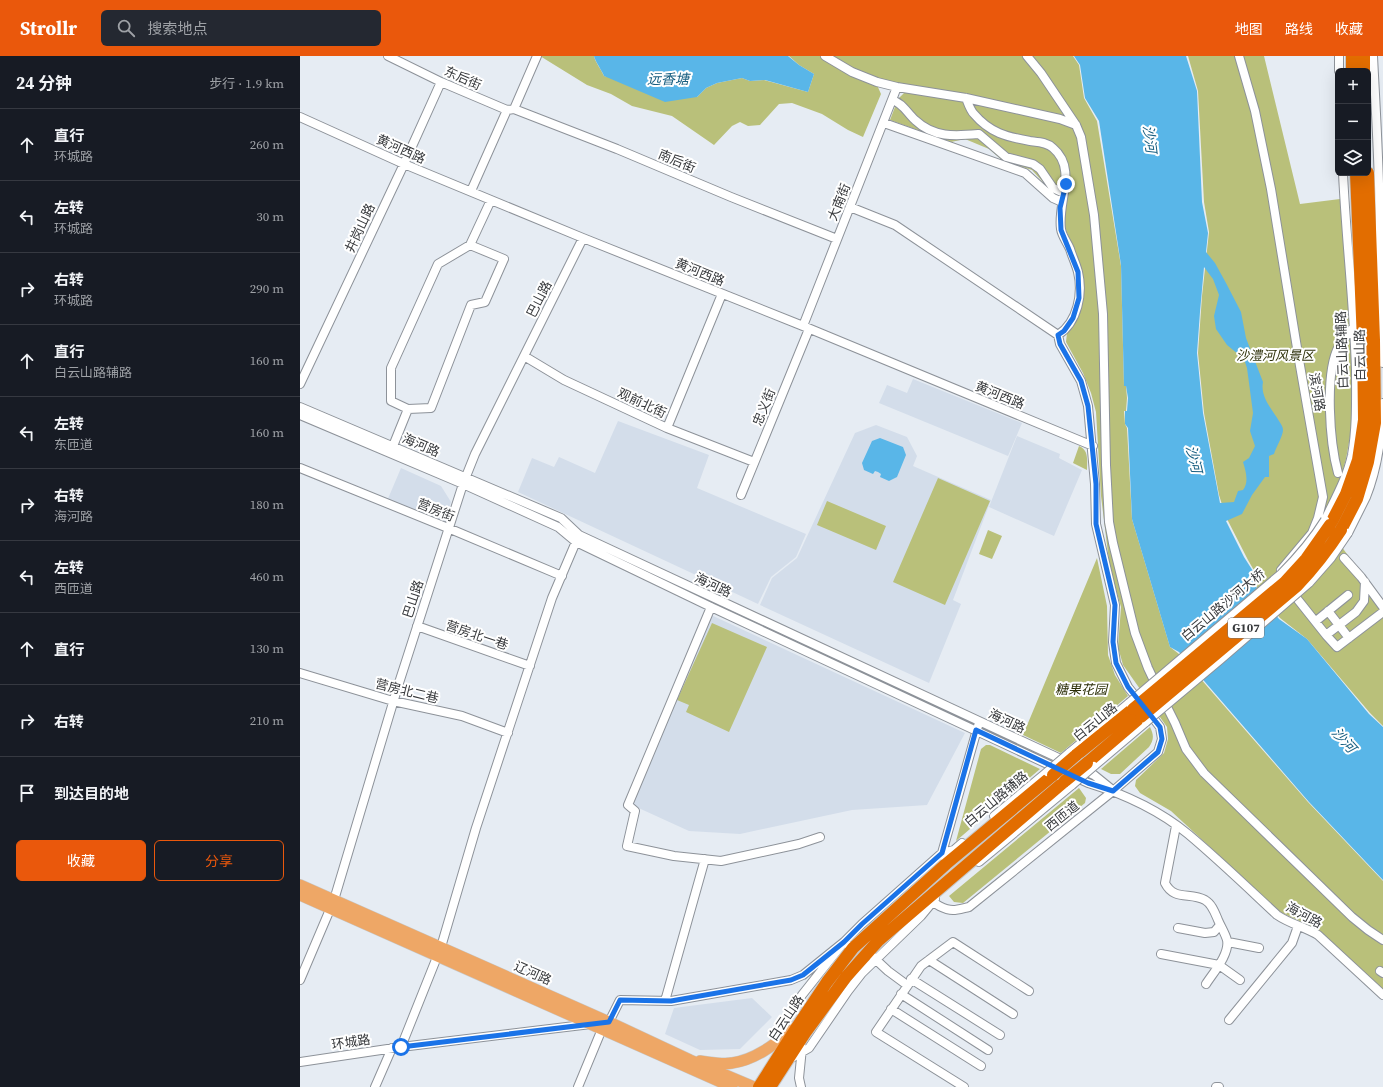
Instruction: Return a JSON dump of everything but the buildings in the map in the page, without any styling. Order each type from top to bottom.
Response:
[{"type":"highway","points":[[1352,56],[1352,68]]},
{"type":"highway","points":[[1364,56],[1364,68]]},
{"type":"highway","name":"白云山路","points":[[1328,522],[1346,494],[1358,460],[1364,420],[1358,322],[1356,176]]},
{"type":"highway","name":"白云山路","points":[[1345,531],[1357,499],[1368,462],[1375,422],[1374,340],[1368,176]]},
{"type":"highway","name":"白云山路沙河大桥","points":[[1137,713],[1285,582],[1306,559],[1328,522]]},
{"type":"highway","name":"G107","points":[[1137,713],[1297,586],[1345,531]]},
{"type":"highway","name":"白云山路","points":[[759,1087],[783,1058],[801,1030],[849,945],[944,858],[1072,755],[1137,713]]},
{"type":"highway","name":"白云山路","points":[[801,1030],[846,977],[871,956],[878,941],[930,900],[1091,764],[1137,713]]},
{"type":"highway","name":"白云山路","points":[[770,1087],[783,1058]]},
{"type":"main road","name":"辽河路","points":[[300,885],[332,904],[606,1026],[689,1064],[732,1087]]},
{"type":"main road","name":"辽河路","points":[[300,895],[332,904]]},
{"type":"main road","name":"辽河路","points":[[439,951],[591,1024],[606,1026]]},
{"type":"main road","points":[[689,1064],[730,1064],[750,1059],[801,1030]]},
{"type":"main road","name":"辽河路","points":[[689,1064],[754,1087]]},
{"type":"main road","points":[[689,1064],[713,1087]]},
{"type":"street","name":"东后街","points":[[388,56],[441,82],[511,110]]},
{"type":"street","points":[[470,191],[537,56]]},
{"type":"street","points":[[825,56],[852,72],[877,82],[966,98],[1060,119],[1076,125]]},
{"type":"street","points":[[1027,56],[1041,73],[1066,110],[1076,125],[1081,137],[1094,215],[1104,314],[1106,465],[1109,522],[1135,633],[1148,668],[1186,749],[1204,773],[1352,917],[1383,940]]},
{"type":"street","name":"滨河路","points":[[1239,56],[1255,112],[1271,189],[1299,360],[1324,497],[1312,533],[1277,574],[1337,647],[1349,638]]},
{"type":"street","points":[[1338,56],[1339,68]]},
{"type":"street","points":[[1373,56],[1383,363]]},
{"type":"street","name":"井岗山路","points":[[300,384],[441,82]]},
{"type":"street","name":"大南街","points":[[806,327],[837,239],[884,123],[897,86]]},
{"type":"street","points":[[850,207],[895,225],[1058,335],[1064,331],[1073,318],[1079,298],[1078,272],[1061,230],[1060,208],[1066,184],[1066,169],[1062,158],[1053,148],[1042,142],[1002,135],[989,127],[973,113],[966,98]]},
{"type":"street","points":[[892,100],[898,102],[915,120],[926,128],[950,136],[979,134],[1006,157],[1033,164],[1040,169],[1054,188],[1064,193]]},
{"type":"street","name":"南后街","points":[[511,110],[617,149],[731,197],[837,239]]},
{"type":"street","points":[[1060,119],[1064,117],[1066,110]]},
{"type":"street","name":"黄河西路","points":[[300,117],[404,164],[583,238],[806,327],[1093,446]]},
{"type":"street","points":[[884,123],[1025,173],[1053,198],[1062,202]]},
{"type":"street","name":"白云山路辅路","points":[[1343,176],[1345,206],[1358,322]]},
{"type":"street","points":[[470,245],[504,259],[486,302],[471,305],[431,408],[408,409],[391,401],[391,368],[438,264],[470,245],[491,200]]},
{"type":"street","name":"巴山路","points":[[300,980],[332,904],[393,701],[464,480],[475,454],[583,238]]},
{"type":"street","points":[[667,428],[722,294]]},
{"type":"street","points":[[1338,473],[1330,426],[1330,374],[1339,346],[1358,322]]},
{"type":"street","name":"忠义街","points":[[741,495],[806,327]]},
{"type":"street","name":"西匝道","points":[[930,900],[941,907],[953,910],[969,906],[1113,791],[1158,752],[1162,739],[1160,727],[1128,687],[1116,663],[1113,642],[1115,605],[1096,524],[1096,484],[1088,406],[1081,381],[1060,344],[1058,335]]},
{"type":"street","name":"观前北街","points":[[524,356],[564,380],[667,428],[754,462]]},
{"type":"street","points":[[1345,531],[1366,496],[1374,472],[1380,444],[1383,403]]},
{"type":"street","name":"海河路","points":[[300,407],[391,450]]},
{"type":"street","points":[[391,450],[408,409]]},
{"type":"street","name":"海河路","points":[[300,415],[464,480],[711,607],[1088,783],[1113,791],[1135,801],[1188,834],[1277,915],[1286,921],[1311,930],[1318,935],[1383,995]]},
{"type":"street","name":"营房街","points":[[300,468],[562,576]]},
{"type":"street","points":[[401,1047],[439,951],[476,828],[552,598],[577,538]]},
{"type":"street","name":"海河路","points":[[577,538],[714,599],[1094,775],[1113,791]]},
{"type":"street","points":[[1344,558],[1365,582],[1383,607]]},
{"type":"street","points":[[1326,635],[1356,612],[1364,601],[1365,582]]},
{"type":"street","points":[[1316,621],[1348,595]]},
{"type":"street","points":[[711,607],[628,805],[635,811],[627,846],[674,856],[721,861],[752,853],[799,844],[820,837]]},
{"type":"street","points":[[1328,611],[1349,638],[1383,612]]},
{"type":"street","name":"营房北一巷","points":[[417,626],[530,666]]},
{"type":"street","name":"营房北二巷","points":[[300,673],[393,701],[462,716],[508,732]]},
{"type":"street","points":[[944,858],[979,721]]},
{"type":"street","points":[[1176,826],[1164,883],[1173,894],[1191,896],[1206,900],[1213,908],[1228,942],[1224,958],[1206,984]]},
{"type":"street","points":[[665,1001],[705,859]]},
{"type":"street","points":[[1178,928],[1205,933],[1214,932],[1220,925]]},
{"type":"street","points":[[1229,1020],[1292,943],[1298,926]]},
{"type":"street","points":[[964,1087],[876,1032],[909,982],[921,966],[953,942],[1029,991]]},
{"type":"street","points":[[1228,942],[1259,948]]},
{"type":"street","points":[[578,1087],[606,1026],[620,1000],[671,1001],[791,980],[803,975],[849,945]]},
{"type":"street","points":[[849,945],[802,996],[777,1036],[783,1058],[802,1052],[808,1048],[862,973],[871,956],[888,971],[1000,1035]]},
{"type":"street","points":[[1161,954],[1219,965],[1240,980]]},
{"type":"street","points":[[929,960],[1013,1014]]},
{"type":"street","points":[[901,994],[988,1050]]},
{"type":"street","points":[[891,1009],[981,1066]]},
{"type":"street","name":"环城路","points":[[300,1062],[392,1048],[591,1024]]},
{"type":"street","points":[[801,1030],[802,1052],[799,1078],[801,1087]]},
{"type":"street","points":[[376,1087],[392,1048]]},
{"type":"shaded area","points":[[913,379],[1022,423],[1008,456],[879,403],[887,385],[907,393]]},
{"type":"shaded area","points":[[618,421],[709,455],[697,488],[806,534],[796,557],[771,577],[758,604],[518,492],[532,458],[554,467],[559,457],[595,473]]},
{"type":"shaded area","points":[[876,425],[907,437],[917,456],[913,466],[991,500],[953,600],[961,604],[929,683],[760,605],[772,578],[797,558],[855,433]]},
{"type":"shaded area","points":[[1017,436],[1060,454],[1059,458],[1082,470],[1054,536],[989,507]]},
{"type":"shaded area","points":[[401,468],[441,486],[451,502],[444,523],[387,501]]},
{"type":"shaded area","points":[[711,615],[965,733],[927,805],[852,810],[740,834],[689,831],[632,805]]},
{"type":"shaded area","points":[[752,998],[772,1017],[740,1049],[700,1050],[665,1034],[674,1008]]},
{"type":"green space","points":[[540,56],[594,56],[604,76],[697,97],[706,88],[717,83],[742,78],[750,81],[764,80],[808,92],[814,74],[799,65],[789,56],[1073,56],[1079,65],[1084,98],[1097,121],[1121,266],[1124,386],[1126,386],[1127,398],[1126,411],[1124,411],[1125,424],[1127,428],[1132,519],[1170,647],[1179,654],[1308,802],[1383,881],[1383,989],[1317,929],[1280,912],[1171,811],[1140,793],[1135,786],[1136,780],[1164,753],[1168,739],[1167,727],[1123,665],[1118,647],[1121,607],[1110,569],[1101,496],[1096,412],[1091,393],[1083,373],[1066,342],[1067,333],[1076,321],[1082,299],[1071,244],[1065,227],[1064,209],[1058,198],[1032,170],[1003,161],[989,149],[965,139],[951,142],[890,120],[898,99],[905,92],[877,85],[881,94],[863,137],[848,130],[822,114],[792,103],[779,104],[760,125],[748,126],[740,122],[732,126],[714,145],[672,116],[632,106],[611,94],[587,85]]},
{"type":"green space","name":"沙澧河风景区","points":[[1188,56],[1264,56],[1300,204],[1340,199],[1353,362],[1351,431],[1346,459],[1338,487],[1324,518],[1344,550],[1383,603],[1383,726],[1370,713],[1307,639],[1280,618],[1256,589],[1259,579],[1226,517],[1219,495],[1204,413],[1198,353],[1209,232],[1204,202],[1198,91]]},
{"type":"green space","points":[[1079,446],[1086,453],[1087,470],[1073,463]]},
{"type":"green space","points":[[938,478],[990,501],[945,605],[893,582]]},
{"type":"green space","points":[[827,501],[886,526],[876,550],[817,525]]},
{"type":"green space","points":[[988,530],[1002,536],[992,559],[979,554]]},
{"type":"green space","name":"糖果花园","points":[[1097,558],[1107,606],[1108,655],[1115,675],[1128,696],[1061,753],[1023,735]]},
{"type":"green space","points":[[712,623],[767,647],[729,732],[686,712],[689,705],[677,700]]},
{"type":"green space","points":[[1150,727],[1153,737],[1151,744],[1120,774],[1111,774],[1101,769]]},
{"type":"green space","points":[[986,745],[990,745],[1040,769],[956,841],[981,749]]},
{"type":"green space","points":[[1079,788],[1086,798],[1085,803],[963,903],[954,902],[949,896]]},
{"type":"water","name":"远香塘","points":[[594,56],[788,56],[814,74],[808,92],[765,80],[750,81],[742,78],[717,83],[706,88],[697,97],[665,102],[604,76]]},
{"type":"water","name":"沙河","points":[[1074,56],[1186,56],[1197,91],[1202,202],[1208,233],[1206,252],[1215,263],[1241,312],[1246,338],[1263,382],[1263,393],[1283,429],[1274,454],[1269,456],[1269,477],[1265,477],[1252,495],[1242,514],[1226,521],[1244,557],[1258,579],[1256,590],[1279,619],[1307,639],[1369,714],[1383,727],[1383,880],[1309,802],[1179,652],[1170,647],[1132,519],[1128,428],[1125,424],[1125,411],[1127,411],[1128,398],[1126,386],[1124,386],[1121,265],[1099,121],[1085,98],[1080,65]],"holes":[[[1204,267],[1213,279],[1219,295],[1214,316],[1216,329],[1227,345],[1244,359],[1247,368],[1253,413],[1250,431],[1255,446],[1249,458],[1243,462],[1246,473],[1245,487],[1243,490],[1238,491],[1234,502],[1220,503],[1203,413],[1197,353]]]},
{"type":"water","points":[[880,438],[903,447],[906,455],[897,477],[889,481],[880,477],[881,474],[878,472],[875,471],[873,474],[864,470],[862,463],[872,441]]},
{"type":"route","points":[[401,1047],[609,1022],[620,1000],[671,1001],[771,984],[791,980],[803,975],[844,942],[862,924],[942,853],[976,730],[1088,783],[1113,791],[1158,752],[1162,739],[1160,727],[1128,687],[1116,663],[1113,642],[1115,605],[1096,524],[1096,484],[1088,406],[1081,381],[1060,344],[1058,335],[1064,331],[1073,318],[1079,298],[1078,272],[1061,230],[1060,208],[1066,184]]}]
